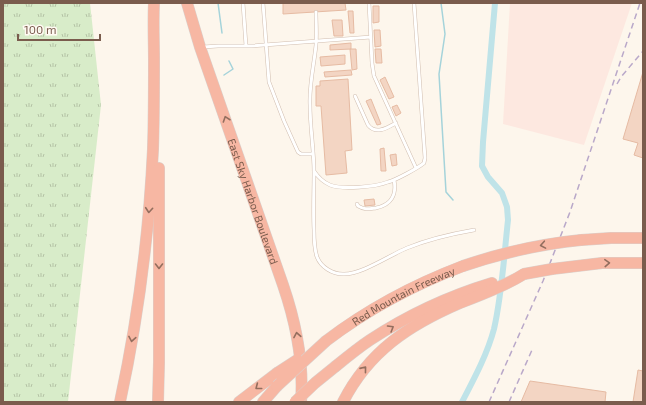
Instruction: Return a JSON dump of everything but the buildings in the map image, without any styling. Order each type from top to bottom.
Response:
[{"type":"highway","points":[[120,402],[138,304],[147,230],[153,130],[154,3]]},
{"type":"highway","points":[[158,3],[158,402]]},
{"type":"highway","name":"East Sky Harbor Boulevard","points":[[187,3],[293,314],[302,364],[301,402]]},
{"type":"highway","points":[[191,3],[200,44]]},
{"type":"highway","name":"Red Mountain Freeway","points":[[263,402],[277,386],[326,341],[389,299],[425,281],[462,266],[521,249],[551,243],[611,238],[643,238]]},
{"type":"highway","name":"Red Mountain Freeway","points":[[295,402],[312,386],[362,346],[396,325],[435,304],[471,294],[505,279],[524,274],[571,266],[602,263],[643,263]]},
{"type":"highway","points":[[343,402],[364,369],[391,342],[415,326],[446,310],[471,294]]},
{"type":"highway","points":[[240,402],[277,373],[326,341]]},
{"type":"lane","points":[[243,3],[246,46]]},
{"type":"lane","points":[[263,3],[269,82],[284,121],[299,153],[313,154]]},
{"type":"lane","points":[[369,3],[374,76],[416,168]]},
{"type":"lane","points":[[314,171],[326,183],[340,188],[383,184],[394,180],[422,164],[425,158],[414,3]]},
{"type":"lane","points":[[316,12],[316,42],[310,104],[314,171],[313,209],[315,250],[318,259],[328,270],[343,274],[353,273],[418,243],[474,230]]},
{"type":"lane","points":[[200,44],[246,46],[371,37]]},
{"type":"lane","points":[[355,96],[370,128],[382,130],[396,123]]},
{"type":"lane","points":[[357,204],[363,209],[374,208],[387,204],[395,191],[396,187],[394,180]]},
{"type":"shaded area","points":[[510,3],[632,3],[584,145],[503,124]]},
{"type":"green space","points":[[3,3],[90,3],[101,105],[68,402],[3,402]]},
{"type":"waterway","points":[[218,3],[222,33]]},
{"type":"waterway","points":[[441,3],[445,34],[439,74],[446,192],[453,200]]},
{"type":"waterway","points":[[462,402],[476,376],[494,329],[501,289],[508,220],[507,207],[502,193],[488,177],[482,166],[495,3]]},
{"type":"waterway","points":[[224,75],[233,69],[229,61]]},
{"type":"railway","points":[[489,402],[543,281],[570,212],[640,3]]},
{"type":"railway","points":[[617,84],[643,51]]},
{"type":"railway","points":[[509,402],[532,350]]}]
